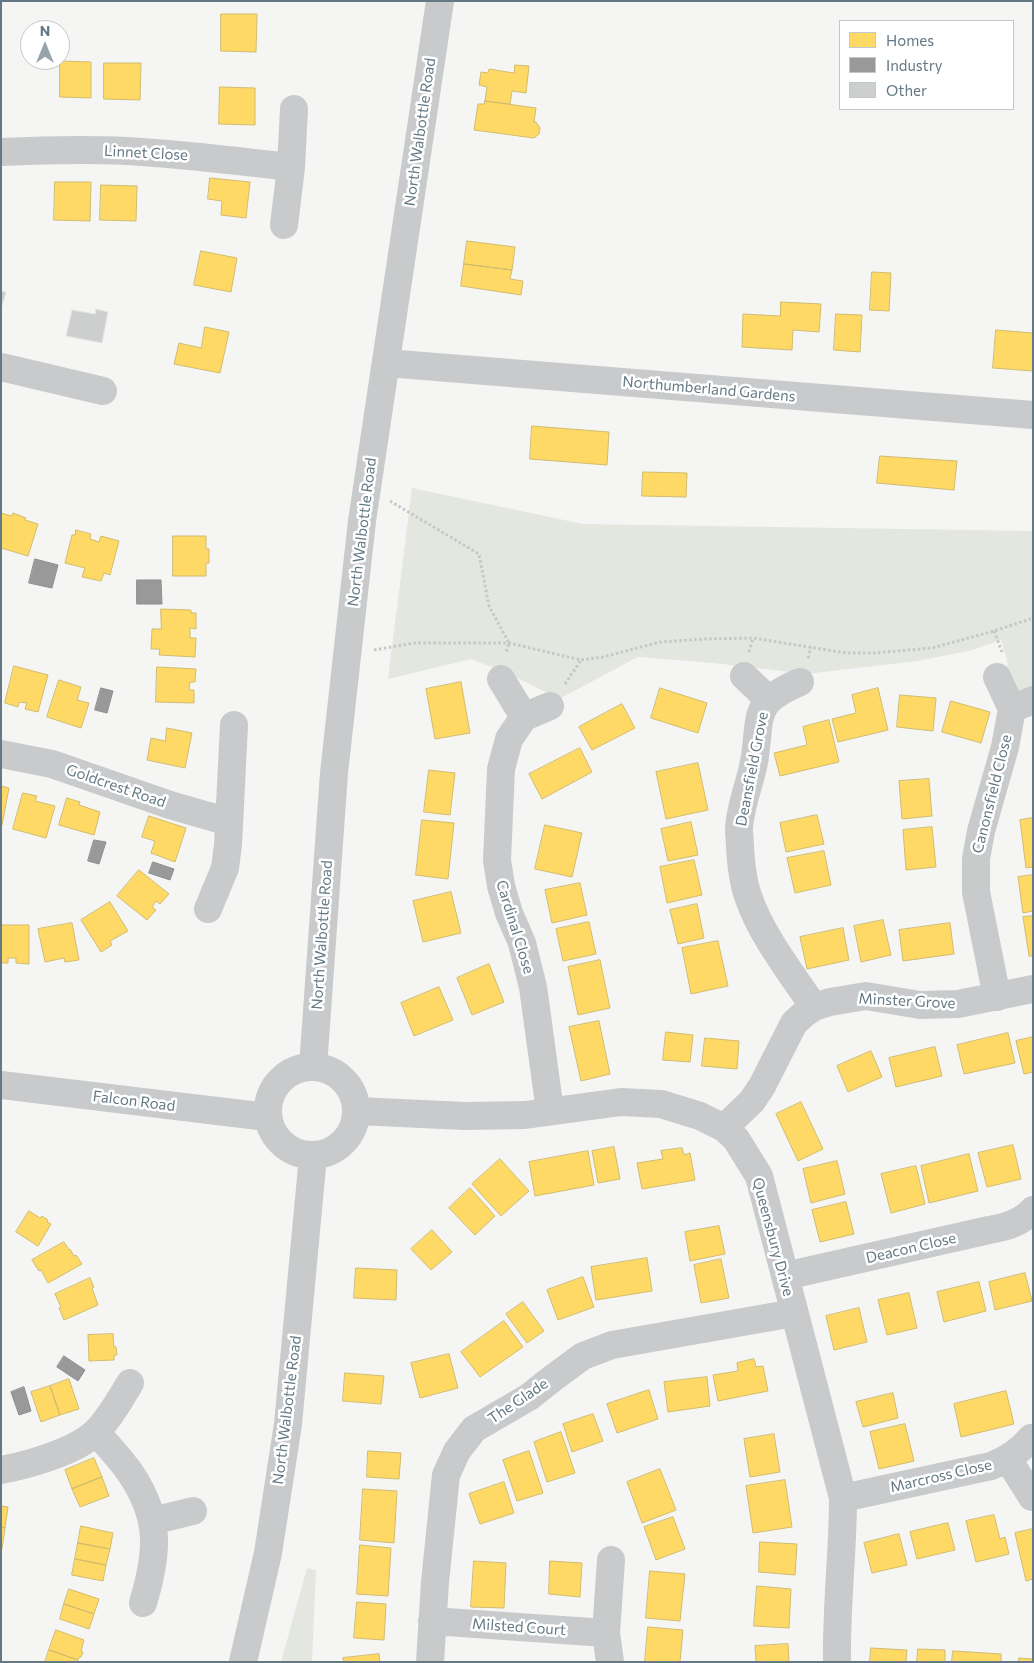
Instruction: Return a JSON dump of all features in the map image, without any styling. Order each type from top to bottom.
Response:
[{"type":"street","name":"North Walbottle Road","points":[[313,1067],[334,773],[347,651],[367,487],[440,1]]},
{"type":"street","points":[[284,225],[291,167],[294,109]]},
{"type":"street","name":"Linnet Close","points":[[1,152],[64,149],[126,151],[194,156],[291,167]]},
{"type":"street","name":"Northumberland Gardens","points":[[386,363],[1033,415]]},
{"type":"street","points":[[1,367],[103,391]]},
{"type":"street","points":[[744,676],[769,700]]},
{"type":"street","name":"Canonsfield Close","points":[[997,677],[1022,705],[1005,747],[981,831],[976,858],[976,892],[997,997]]},
{"type":"street","points":[[501,679],[524,718]]},
{"type":"street","name":"Deansfield Grove","points":[[800,682],[781,690],[762,707],[752,774],[739,828],[741,859],[748,896],[768,938],[814,1007]]},
{"type":"street","name":"Cardinal Close","points":[[550,706],[524,718],[509,739],[501,769],[497,860],[501,886],[509,913],[522,943],[533,986],[550,1111]]},
{"type":"street","points":[[208,909],[225,868],[228,845],[234,725]]},
{"type":"street","name":"Goldcrest Road","points":[[1,754],[52,764],[170,805],[229,822]]},
{"type":"street","name":"Minster Grove","points":[[724,1128],[752,1102],[794,1023],[814,1007],[830,1002],[866,996],[920,1005],[958,1004],[1033,989]]},
{"type":"street","points":[[313,1067],[330,1070],[344,1080],[354,1094],[357,1111],[354,1128],[344,1142],[330,1152],[313,1156],[298,1153],[284,1146],[274,1134],[267,1117],[268,1104],[274,1089],[284,1077],[298,1069],[313,1067]]},
{"type":"street","name":"Falcon Road","points":[[1,1085],[267,1117]]},
{"type":"street","name":"Queensbury Drive","points":[[357,1111],[465,1116],[525,1115],[621,1102],[662,1104],[700,1116],[724,1128],[736,1139],[759,1176],[843,1498],[837,1662]]},
{"type":"street","name":"North Walbottle Road","points":[[243,1662],[268,1553],[288,1424],[313,1156]]},
{"type":"street","name":"Deacon Close","points":[[785,1276],[1008,1227],[1026,1217],[1033,1210]]},
{"type":"street","name":"The Glade","points":[[430,1662],[432,1621],[446,1475],[457,1451],[474,1429],[529,1397],[584,1356],[612,1345],[794,1313]]},
{"type":"street","points":[[1,1470],[74,1447],[96,1432],[119,1402],[130,1383]]},
{"type":"street","points":[[96,1432],[130,1472],[142,1491],[149,1509],[155,1536],[154,1554],[151,1575],[143,1603]]},
{"type":"street","name":"Marcross Close","points":[[843,1498],[991,1466],[1008,1459],[1021,1450],[1031,1438]]},
{"type":"street","points":[[1008,1459],[1032,1497]]},
{"type":"street","points":[[152,1521],[193,1511]]},
{"type":"street","points":[[610,1662],[606,1633],[611,1560]]},
{"type":"street","name":"Milsted Court","points":[[432,1621],[606,1633]]},
{"type":"path","points":[[367,487],[479,554],[489,606],[509,643],[501,679]]},
{"type":"path","points":[[347,651],[370,650],[414,643],[509,643],[581,660],[603,657],[660,642],[752,638],[846,653],[874,653],[932,648],[1033,618]]},
{"type":"shaded area","points":[[412,488],[583,524],[1033,531],[1033,695],[1013,704],[1001,678],[1008,664],[1001,640],[969,651],[917,661],[806,674],[714,663],[638,657],[559,699],[514,676],[471,659],[388,679]]},
{"type":"shaded area","points":[[307,1568],[316,1570],[312,1662],[281,1662]]},
{"type":"building: Homes","points":[[221,14],[257,14],[256,52],[221,51]]},
{"type":"building: Homes","points":[[70,61],[91,62],[91,98],[60,97],[60,70],[70,70]]},
{"type":"building: Homes","points":[[104,63],[141,63],[140,100],[104,99]]},
{"type":"building: Homes","points":[[515,65],[529,66],[526,93],[512,91],[510,104],[485,101],[487,87],[479,85],[481,72],[488,73],[489,69],[514,73]]},
{"type":"building: Homes","points":[[220,87],[255,88],[255,125],[219,124]]},
{"type":"building: Homes","points":[[485,101],[536,108],[534,122],[540,128],[539,134],[534,138],[474,130],[478,104],[484,104]]},
{"type":"building: Homes","points":[[210,178],[250,182],[246,218],[221,215],[222,201],[208,199]]},
{"type":"building: Homes","points":[[55,182],[91,182],[90,221],[54,220]]},
{"type":"building: Homes","points":[[101,185],[137,186],[136,221],[100,220]]},
{"type":"building: Homes","points":[[467,241],[515,247],[512,270],[464,264]]},
{"type":"building: Homes","points":[[201,251],[237,258],[231,292],[194,285]]},
{"type":"building: Homes","points":[[464,264],[512,270],[510,279],[523,281],[521,295],[461,286]]},
{"type":"building: Homes","points":[[872,272],[891,273],[889,311],[870,310]]},
{"type":"building: Homes","points":[[781,302],[821,304],[819,332],[793,330],[792,350],[742,347],[743,314],[780,316]]},
{"type":"building: Homes","points":[[836,314],[862,315],[860,352],[834,350]]},
{"type":"building: Homes","points":[[205,327],[229,332],[220,373],[174,364],[179,343],[201,348]]},
{"type":"building: Homes","points":[[996,330],[1033,333],[1033,371],[993,368]]},
{"type":"building: Homes","points":[[532,426],[609,432],[607,465],[530,459]]},
{"type":"building: Homes","points":[[880,456],[957,461],[954,490],[877,483]]},
{"type":"building: Homes","points":[[643,472],[687,473],[686,497],[642,496]]},
{"type":"building: Homes","points":[[1,513],[12,516],[13,513],[26,518],[25,520],[38,524],[28,556],[1,548]]},
{"type":"building: Homes","points":[[76,530],[91,534],[90,539],[99,542],[101,536],[119,541],[110,575],[104,573],[101,581],[82,577],[85,568],[65,563],[72,535],[75,535]]},
{"type":"building: Homes","points":[[173,536],[206,536],[206,549],[209,549],[209,563],[206,563],[206,576],[173,576]]},
{"type":"building: Homes","points":[[161,609],[191,610],[191,613],[196,613],[196,629],[190,628],[190,638],[196,638],[195,657],[159,655],[160,649],[151,649],[152,629],[161,629]]},
{"type":"building: Homes","points":[[14,666],[48,675],[38,712],[25,709],[27,703],[19,702],[18,707],[5,703]]},
{"type":"building: Homes","points":[[157,667],[196,669],[195,682],[190,682],[189,690],[194,690],[194,703],[156,702]]},
{"type":"building: Homes","points":[[59,680],[81,687],[77,700],[89,703],[81,728],[47,717]]},
{"type":"building: Homes","points":[[461,682],[470,733],[435,739],[426,689]]},
{"type":"building: Homes","points":[[660,688],[707,703],[698,733],[651,718]]},
{"type":"building: Homes","points":[[878,688],[888,730],[838,742],[832,719],[856,713],[852,695]]},
{"type":"building: Homes","points":[[900,695],[936,698],[933,731],[897,727]]},
{"type":"building: Homes","points":[[951,701],[990,712],[981,743],[942,732]]},
{"type":"building: Homes","points":[[622,704],[635,728],[592,750],[579,727]]},
{"type":"building: Homes","points":[[829,720],[839,762],[780,776],[774,753],[807,745],[803,727]]},
{"type":"building: Homes","points":[[167,728],[192,733],[185,768],[147,760],[151,738],[165,741]]},
{"type":"building: Homes","points":[[580,748],[592,772],[542,799],[529,774]]},
{"type":"building: Homes","points":[[698,763],[708,810],[666,819],[656,772]]},
{"type":"building: Homes","points":[[429,770],[455,773],[450,815],[424,812]]},
{"type":"building: Homes","points":[[929,779],[932,816],[902,819],[899,781]]},
{"type":"building: Homes","points":[[1,786],[9,788],[2,825],[1,825]]},
{"type":"building: Homes","points":[[23,793],[37,796],[35,801],[55,806],[46,838],[13,829]]},
{"type":"building: Homes","points":[[67,798],[80,802],[79,805],[100,812],[94,835],[59,825]]},
{"type":"building: Homes","points":[[817,815],[824,844],[786,852],[780,823]]},
{"type":"building: Homes","points":[[149,816],[186,828],[175,862],[151,853],[155,841],[142,837]]},
{"type":"building: Homes","points":[[1033,818],[1033,867],[1026,868],[1020,820]]},
{"type":"building: Homes","points":[[422,820],[454,823],[448,879],[416,875]]},
{"type":"building: Homes","points":[[691,822],[698,855],[668,861],[661,829]]},
{"type":"building: Homes","points":[[545,825],[582,833],[572,877],[535,869]]},
{"type":"building: Homes","points":[[932,827],[936,867],[906,870],[903,830]]},
{"type":"building: Homes","points":[[824,851],[831,885],[795,893],[787,858]]},
{"type":"building: Homes","points":[[694,860],[702,895],[667,903],[660,867]]},
{"type":"building: Homes","points":[[139,870],[169,894],[160,904],[156,901],[152,907],[156,910],[147,920],[117,896]]},
{"type":"building: Homes","points":[[1033,875],[1033,911],[1023,913],[1018,877]]},
{"type":"building: Homes","points":[[580,883],[587,915],[552,923],[545,890]]},
{"type":"building: Homes","points":[[451,892],[461,933],[423,942],[413,901]]},
{"type":"building: Homes","points":[[110,902],[128,931],[110,941],[112,945],[101,952],[81,920]]},
{"type":"building: Homes","points":[[697,904],[704,938],[678,944],[670,910]]},
{"type":"building: Homes","points":[[1033,916],[1033,956],[1029,956],[1023,917]]},
{"type":"building: Homes","points":[[883,920],[891,955],[861,962],[854,926]]},
{"type":"building: Homes","points":[[589,922],[596,954],[563,961],[556,929]]},
{"type":"building: Homes","points":[[72,923],[79,960],[65,962],[64,958],[45,962],[38,929]]},
{"type":"building: Homes","points":[[950,923],[954,954],[903,961],[899,930]]},
{"type":"building: Homes","points":[[1,925],[29,925],[29,964],[16,963],[16,958],[8,958],[8,963],[1,963]]},
{"type":"building: Homes","points":[[843,928],[849,960],[807,969],[800,937]]},
{"type":"building: Homes","points":[[718,941],[728,986],[691,994],[682,948]]},
{"type":"building: Homes","points":[[600,960],[610,1008],[578,1015],[568,967]]},
{"type":"building: Homes","points":[[489,964],[504,1002],[472,1015],[457,978]]},
{"type":"building: Homes","points":[[439,987],[453,1020],[414,1036],[401,1003]]},
{"type":"building: Homes","points":[[599,1021],[610,1074],[581,1081],[569,1027]]},
{"type":"building: Homes","points":[[666,1032],[693,1035],[690,1062],[663,1060]]},
{"type":"building: Homes","points":[[1008,1033],[1015,1063],[964,1074],[957,1045]]},
{"type":"building: Homes","points":[[1033,1037],[1033,1072],[1024,1074],[1016,1041]]},
{"type":"building: Homes","points":[[705,1038],[739,1041],[737,1069],[702,1066]]},
{"type":"building: Homes","points":[[935,1047],[942,1076],[896,1087],[889,1058]]},
{"type":"building: Homes","points":[[871,1051],[882,1077],[848,1092],[837,1066]]},
{"type":"building: Homes","points":[[801,1102],[823,1149],[798,1161],[776,1114]]},
{"type":"building: Homes","points":[[1013,1145],[1021,1179],[987,1187],[978,1153]]},
{"type":"building: Homes","points":[[614,1147],[620,1179],[598,1183],[592,1151]]},
{"type":"building: Homes","points":[[682,1148],[684,1155],[690,1153],[695,1180],[642,1189],[637,1163],[663,1159],[661,1151]]},
{"type":"building: Homes","points":[[588,1151],[594,1185],[535,1196],[529,1162]]},
{"type":"building: Homes","points":[[969,1154],[978,1191],[929,1203],[921,1166]]},
{"type":"building: Homes","points":[[500,1159],[529,1191],[501,1216],[472,1184]]},
{"type":"building: Homes","points":[[837,1161],[845,1194],[811,1203],[803,1169]]},
{"type":"building: Homes","points":[[916,1166],[925,1204],[891,1213],[881,1174]]},
{"type":"building: Homes","points":[[470,1188],[495,1216],[475,1235],[449,1208]]},
{"type":"building: Homes","points":[[846,1202],[854,1234],[820,1242],[812,1210]]},
{"type":"building: Homes","points":[[29,1211],[40,1218],[42,1216],[51,1224],[38,1246],[16,1232]]},
{"type":"building: Homes","points":[[719,1226],[725,1254],[690,1261],[685,1232]]},
{"type":"building: Homes","points":[[432,1230],[452,1252],[431,1270],[411,1249]]},
{"type":"building: Homes","points":[[64,1242],[82,1264],[48,1283],[41,1270],[39,1271],[32,1260]]},
{"type":"building: Homes","points":[[647,1258],[652,1291],[596,1300],[591,1267]]},
{"type":"building: Homes","points":[[721,1259],[729,1298],[701,1303],[694,1265]]},
{"type":"building: Homes","points":[[356,1268],[397,1270],[396,1300],[354,1298]]},
{"type":"building: Homes","points":[[1025,1273],[1032,1301],[995,1310],[989,1282]]},
{"type":"building: Homes","points":[[583,1277],[594,1307],[558,1320],[547,1290]]},
{"type":"building: Homes","points":[[90,1278],[98,1305],[64,1320],[55,1294]]},
{"type":"building: Homes","points":[[979,1282],[986,1311],[944,1322],[937,1292]]},
{"type":"building: Homes","points":[[909,1293],[917,1328],[887,1335],[878,1300]]},
{"type":"building: Homes","points":[[523,1302],[544,1331],[527,1343],[506,1314]]},
{"type":"building: Homes","points":[[859,1308],[867,1342],[834,1350],[826,1316]]},
{"type":"building: Homes","points":[[504,1321],[523,1347],[480,1377],[461,1352]]},
{"type":"building: Homes","points":[[113,1334],[117,1355],[114,1355],[114,1360],[89,1361],[88,1335]]},
{"type":"building: Homes","points":[[449,1354],[458,1388],[420,1398],[411,1363]]},
{"type":"building: Homes","points":[[754,1359],[756,1367],[763,1366],[768,1391],[718,1401],[713,1375],[738,1371],[737,1363]]},
{"type":"building: Homes","points":[[345,1373],[384,1376],[381,1404],[343,1401]]},
{"type":"building: Homes","points":[[707,1377],[710,1406],[668,1412],[664,1382]]},
{"type":"building: Homes","points":[[69,1379],[79,1409],[60,1415],[50,1386]]},
{"type":"building: Homes","points":[[50,1386],[60,1415],[41,1422],[31,1392]]},
{"type":"building: Homes","points":[[649,1390],[658,1419],[617,1433],[607,1404]]},
{"type":"building: Homes","points":[[1006,1391],[1014,1424],[961,1437],[954,1404]]},
{"type":"building: Homes","points":[[893,1393],[898,1418],[863,1427],[856,1402]]},
{"type":"building: Homes","points":[[593,1414],[603,1441],[572,1452],[563,1424]]},
{"type":"building: Homes","points":[[905,1424],[914,1461],[879,1469],[870,1432]]},
{"type":"building: Homes","points":[[561,1432],[575,1473],[547,1482],[534,1442]]},
{"type":"building: Homes","points":[[774,1434],[780,1472],[750,1477],[744,1439]]},
{"type":"building: Homes","points":[[368,1451],[401,1453],[399,1479],[367,1477]]},
{"type":"building: Homes","points":[[529,1451],[543,1493],[517,1501],[503,1460]]},
{"type":"building: Homes","points":[[94,1458],[102,1477],[72,1489],[65,1470]]},
{"type":"building: Homes","points":[[660,1469],[676,1510],[642,1523],[627,1482]]},
{"type":"building: Homes","points":[[102,1477],[109,1496],[80,1507],[72,1489]]},
{"type":"building: Homes","points":[[785,1480],[792,1527],[753,1533],[746,1486]]},
{"type":"building: Homes","points":[[504,1482],[514,1513],[480,1524],[469,1494]]},
{"type":"building: Homes","points":[[363,1489],[397,1491],[394,1543],[360,1540]]},
{"type":"building: Homes","points":[[1,1506],[8,1507],[5,1528],[1,1527]]},
{"type":"building: Homes","points":[[994,1515],[1000,1539],[1005,1537],[1009,1554],[976,1562],[966,1521]]},
{"type":"building: Homes","points":[[673,1517],[685,1549],[656,1560],[644,1527]]},
{"type":"building: Homes","points":[[948,1523],[955,1550],[917,1559],[910,1532]]},
{"type":"building: Homes","points":[[81,1526],[113,1533],[110,1549],[78,1543]]},
{"type":"building: Homes","points":[[1,1527],[5,1528],[2,1549],[1,1549]]},
{"type":"building: Homes","points":[[1033,1529],[1033,1579],[1026,1581],[1015,1533]]},
{"type":"building: Homes","points":[[899,1534],[907,1565],[872,1573],[864,1543]]},
{"type":"building: Homes","points":[[760,1542],[797,1544],[795,1575],[759,1572]]},
{"type":"building: Homes","points":[[78,1543],[110,1549],[106,1565],[75,1559]]},
{"type":"building: Homes","points":[[360,1545],[391,1548],[388,1596],[357,1594]]},
{"type":"building: Homes","points":[[75,1559],[106,1565],[103,1581],[72,1575]]},
{"type":"building: Homes","points":[[474,1561],[506,1563],[504,1608],[471,1607]]},
{"type":"building: Homes","points":[[550,1561],[582,1563],[580,1597],[549,1594]]},
{"type":"building: Homes","points":[[650,1571],[685,1574],[680,1621],[646,1618]]},
{"type":"building: Homes","points":[[757,1586],[791,1589],[789,1628],[754,1626]]},
{"type":"building: Homes","points":[[69,1589],[99,1599],[94,1614],[64,1604]]},
{"type":"building: Homes","points":[[357,1602],[386,1604],[384,1640],[354,1638]]},
{"type":"building: Homes","points":[[64,1604],[94,1614],[89,1629],[60,1619]]},
{"type":"building: Homes","points":[[648,1627],[683,1630],[680,1662],[645,1662]]},
{"type":"building: Homes","points":[[56,1630],[84,1640],[81,1651],[83,1652],[78,1660],[49,1650]]},
{"type":"building: Homes","points":[[788,1644],[789,1662],[756,1662],[755,1646]]},
{"type":"building: Homes","points":[[871,1648],[907,1650],[906,1662],[870,1662]]},
{"type":"building: Homes","points":[[918,1649],[945,1650],[945,1662],[917,1662]]},
{"type":"building: Homes","points":[[49,1650],[78,1660],[77,1662],[45,1662]]},
{"type":"building: Homes","points":[[953,1651],[1001,1654],[1001,1662],[952,1662]]},
{"type":"building: Homes","points":[[379,1654],[380,1662],[344,1662],[343,1658]]},
{"type":"building: Homes","points":[[1019,1658],[1033,1659],[1033,1662],[1019,1662]]},
{"type":"building: Industry","points":[[35,559],[58,565],[52,588],[29,583]]},
{"type":"building: Industry","points":[[137,580],[161,580],[162,604],[137,604]]},
{"type":"building: Industry","points":[[101,688],[113,691],[107,713],[95,710]]},
{"type":"building: Industry","points":[[94,840],[106,842],[99,864],[88,861]]},
{"type":"building: Industry","points":[[153,862],[174,869],[170,880],[149,873]]},
{"type":"building: Industry","points":[[64,1356],[85,1370],[78,1381],[57,1367]]},
{"type":"building: Industry","points":[[24,1387],[31,1411],[19,1415],[11,1392]]},
{"type":"building: Other","points":[[1,291],[6,292],[1,309]]},
{"type":"building: Other","points":[[96,309],[108,312],[102,343],[66,336],[72,310],[95,314]]}]
